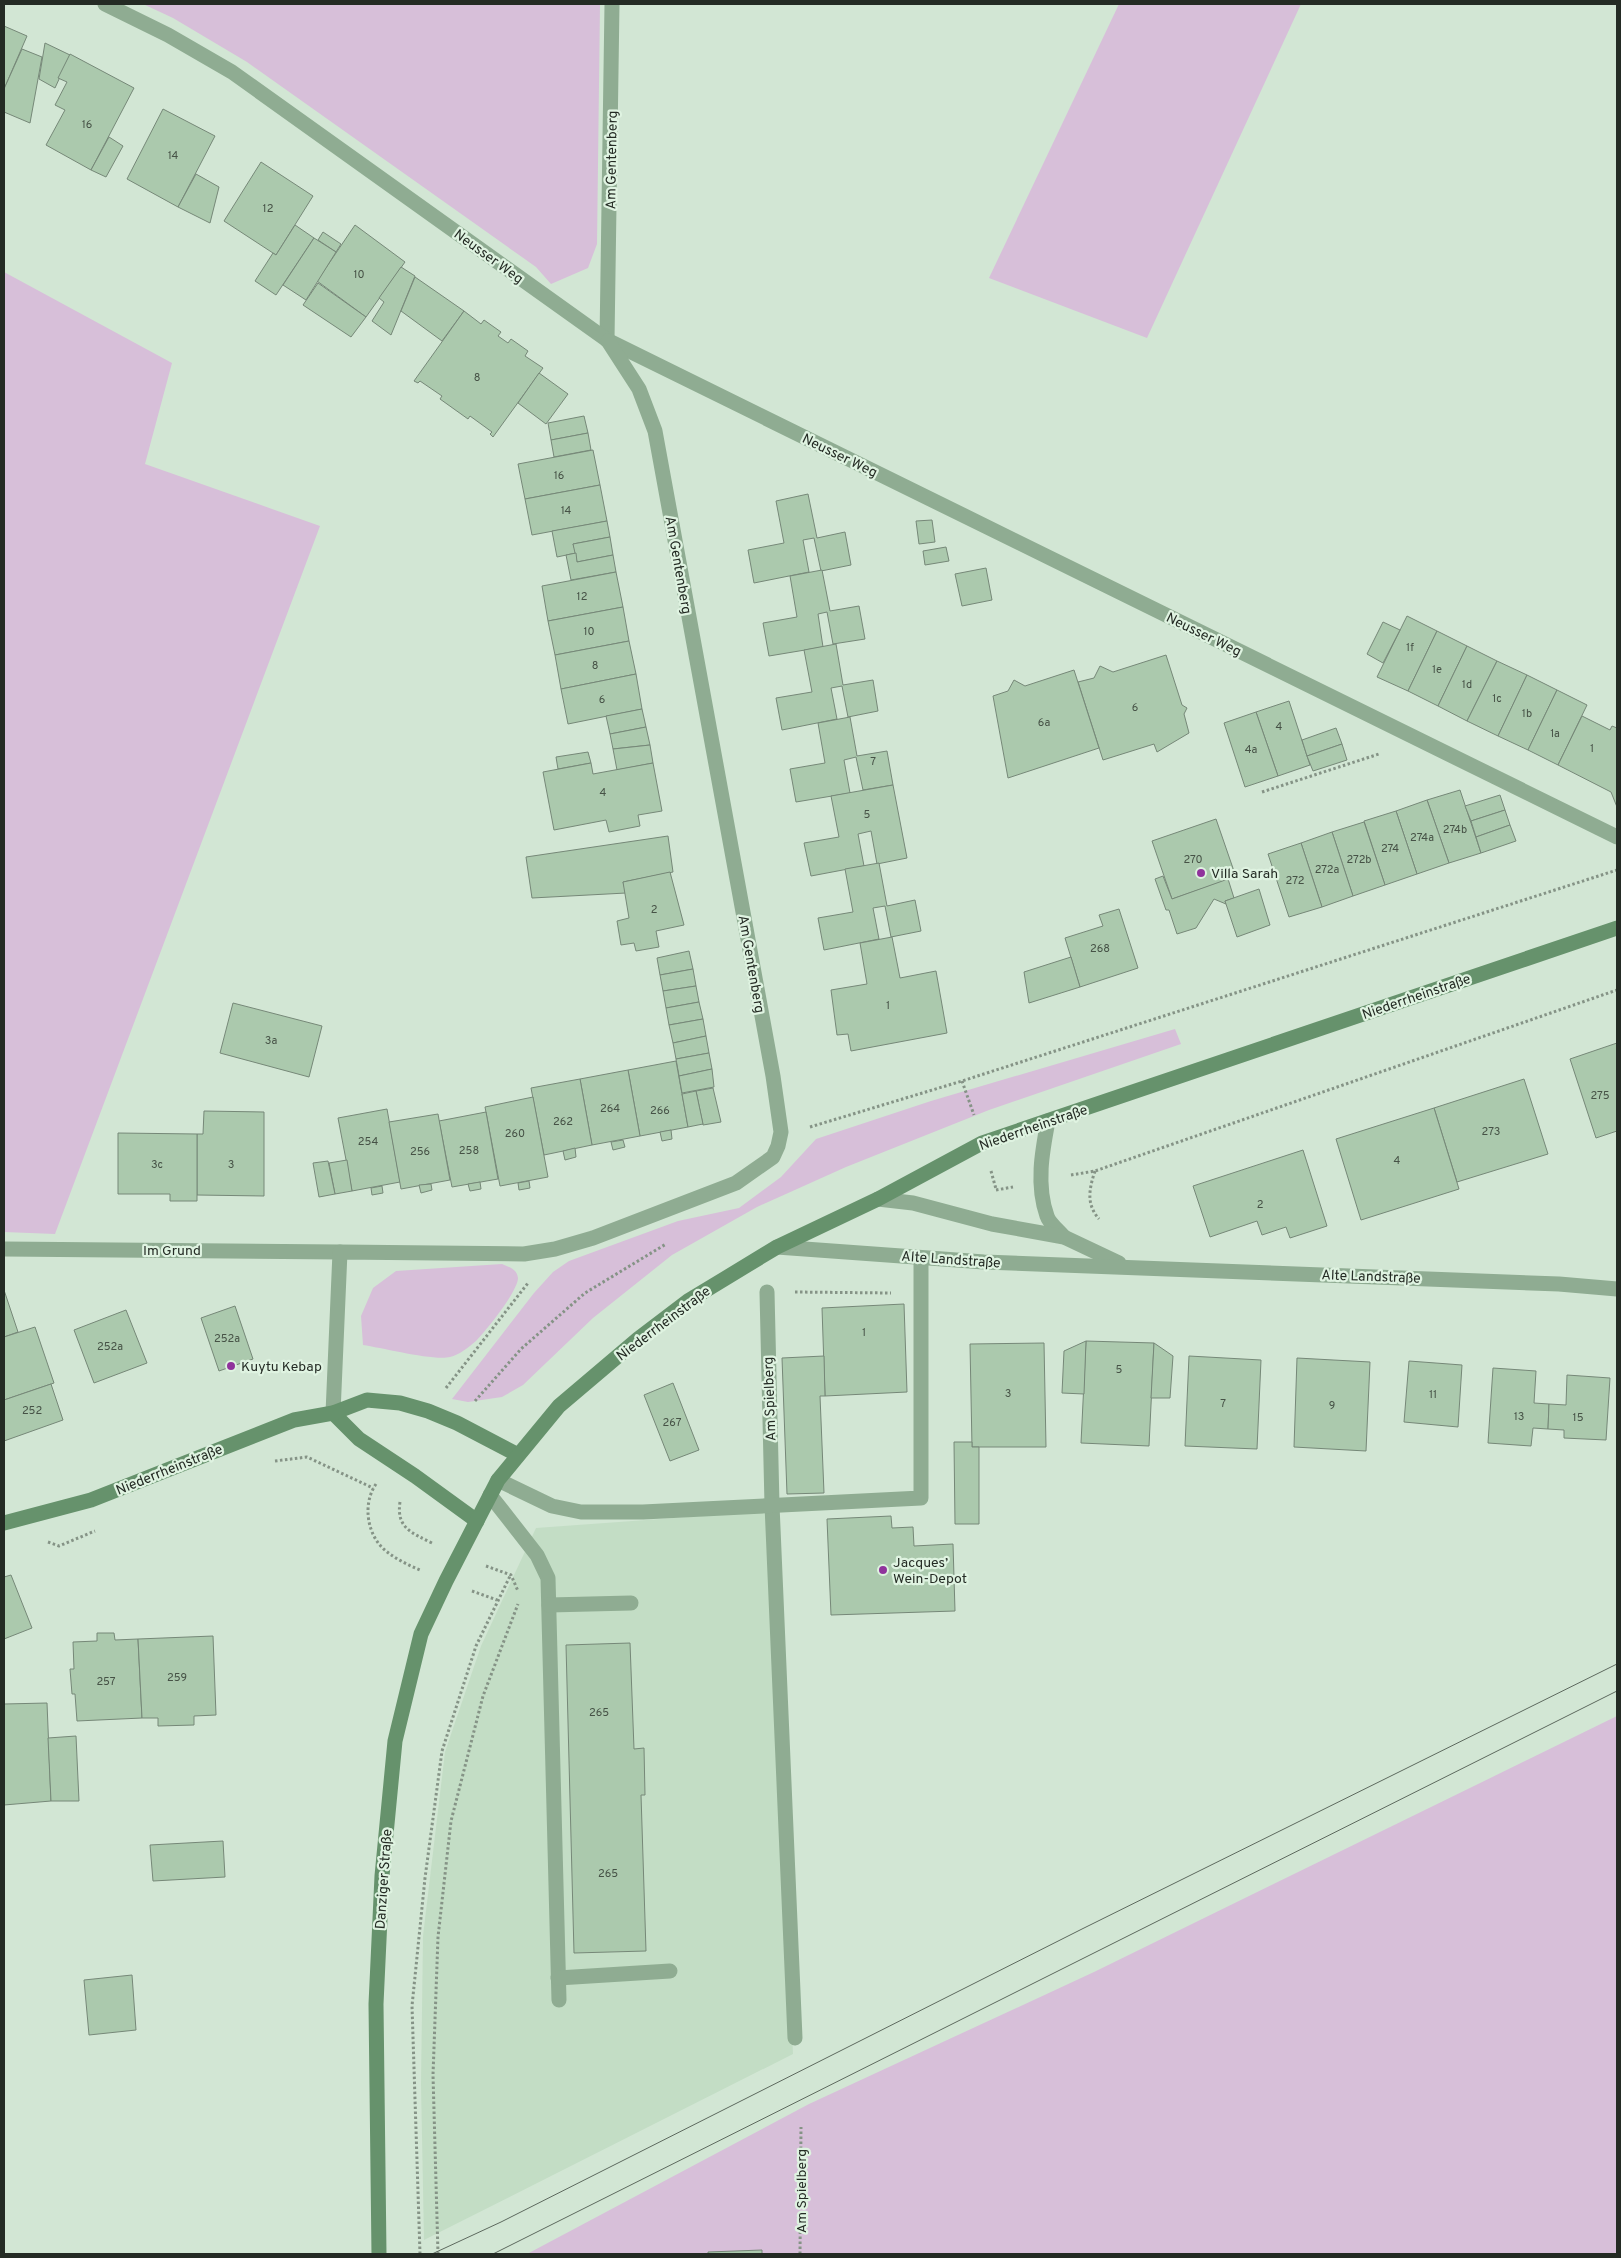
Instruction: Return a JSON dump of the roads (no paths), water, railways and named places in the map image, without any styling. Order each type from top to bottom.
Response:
[{"type":"main road","name":"Niederrheinstraße","points":[[477,1521],[498,1480],[559,1406],[638,1339],[688,1301],[777,1247],[878,1199],[982,1144],[1617,928]]},
{"type":"main road","name":"Niederrheinstraße","points":[[4,1522],[91,1500],[294,1420],[333,1413],[367,1400],[400,1403],[428,1411],[456,1423],[518,1455]]},
{"type":"main road","points":[[333,1413],[359,1439],[415,1476],[477,1521]]},
{"type":"main road","name":"Danziger Straße","points":[[379,2254],[376,2004],[382,1876],[395,1741],[421,1634],[477,1521]]},
{"type":"street","name":"Neusser Weg","points":[[105,4],[168,35],[232,72],[607,340],[1617,837]]},
{"type":"street","name":"Am Gentenberg","points":[[340,1252],[524,1254],[555,1249],[593,1238],[736,1183],[773,1157],[778,1146],[781,1132],[769,1056],[655,431],[639,389],[607,340],[612,4]]},
{"type":"street","name":"Alte Landstraße","points":[[1048,1121],[1042,1155],[1041,1181],[1047,1217],[1064,1237]]},
{"type":"street","name":"Alte Landstraße","points":[[878,1199],[912,1203],[992,1224],[1064,1237],[1125,1266]]},
{"type":"street","name":"Alte Landstraße","points":[[777,1247],[984,1262],[1559,1284],[1617,1289]]},
{"type":"street","name":"Im Grund","points":[[4,1249],[340,1252]]},
{"type":"street","points":[[333,1413],[340,1252]]},
{"type":"street","points":[[498,1480],[552,1506],[581,1512],[643,1512],[921,1498],[921,1258]]},
{"type":"street","name":"Am Spielberg","points":[[767,1292],[772,1506],[795,2038]]},
{"type":"street","points":[[490,1495],[538,1555],[548,1578],[559,2000]]},
{"type":"street","points":[[549,1605],[631,1603]]},
{"type":"street","points":[[558,1978],[670,1972]]},
{"type":"tram line","points":[[432,2254],[501,2222],[1082,1929],[1617,1664]]},
{"type":"tram line","points":[[493,2254],[1617,1691]]},
{"type":"place","name":"Villa Sarah","points":[[1201,873]]},
{"type":"place","name":"Kuytu Kebap","points":[[231,1366]]},
{"type":"place","name":"Jacques’ Wein-Depot","points":[[883,1570]]}]
